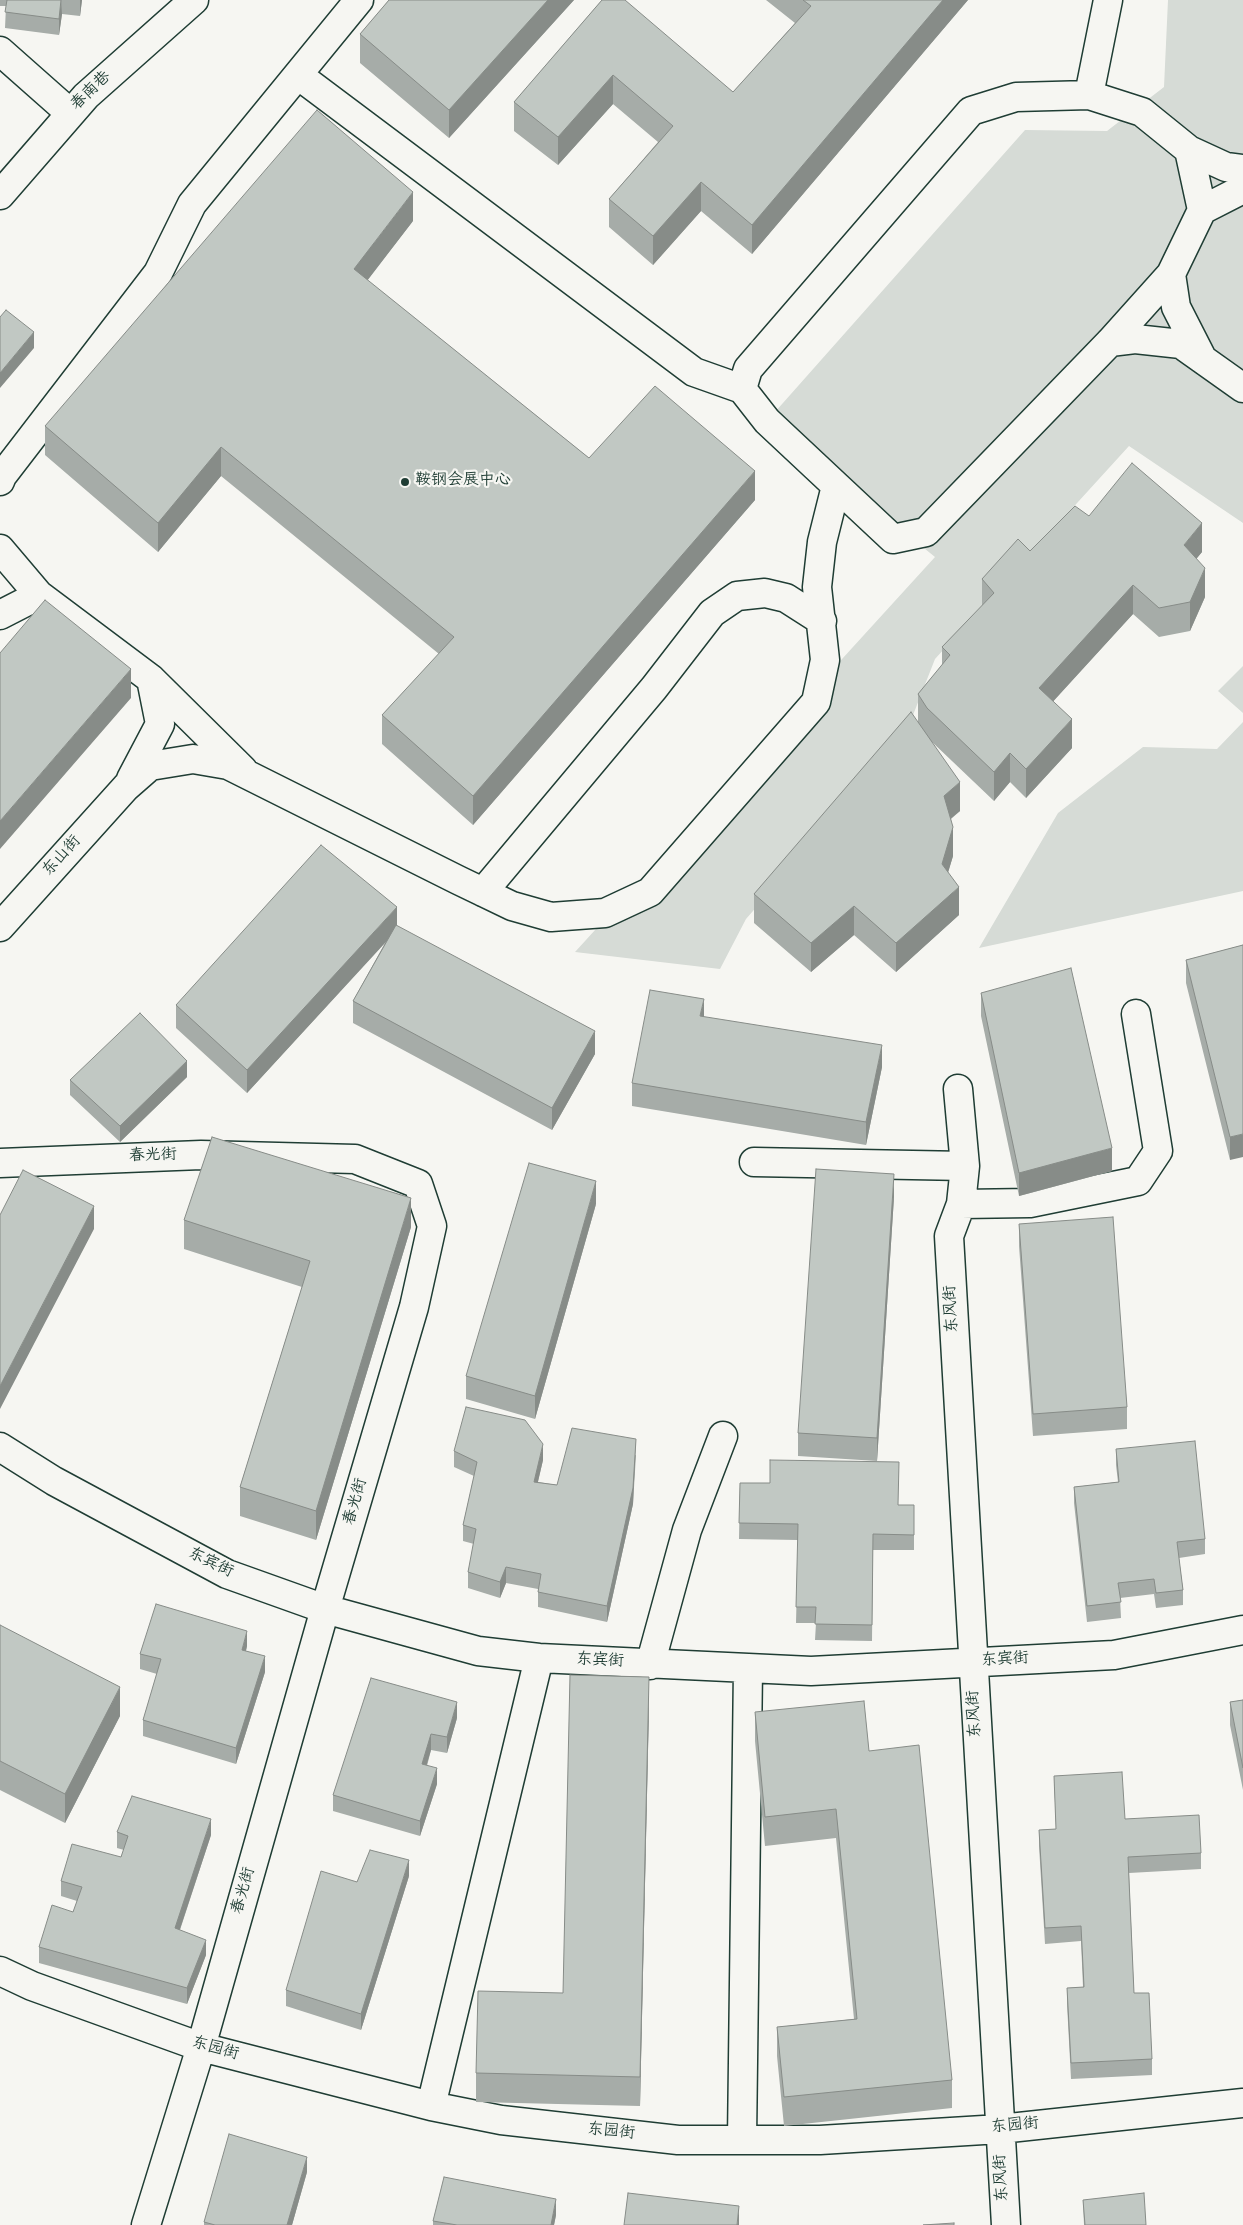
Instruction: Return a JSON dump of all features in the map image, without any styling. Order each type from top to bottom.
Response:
[{"type":"street","name":"春南巷","points":[[0,195],[86,96],[194,0]]},
{"type":"street","points":[[0,481],[158,273],[192,204],[359,0]]},
{"type":"street","points":[[1089,95],[1108,0]]},
{"type":"street","points":[[0,51],[70,113]]},
{"type":"street","points":[[298,75],[694,372],[742,389],[767,421],[893,539],[926,532],[1110,342],[1171,274],[1202,210],[1243,189]]},
{"type":"street","points":[[742,389],[748,368],[971,111],[1016,97],[1089,95],[1142,112],[1190,150],[1226,167],[1243,169]]},
{"type":"street","points":[[1190,150],[1202,210]]},
{"type":"street","points":[[1171,274],[1176,307],[1201,356]]},
{"type":"street","points":[[1110,342],[1135,339],[1160,340],[1180,344],[1201,356],[1243,388]]},
{"type":"street","points":[[126,787],[150,766],[193,760],[228,765],[512,906],[551,917],[605,913],[650,892],[816,702],[825,660],[817,587],[822,542],[836,486]]},
{"type":"street","points":[[0,549],[39,595],[151,680],[247,775]]},
{"type":"street","points":[[483,892],[654,688],[712,614],[737,596],[765,593],[786,598],[822,621]]},
{"type":"street","points":[[0,614],[39,595]]},
{"type":"street","points":[[126,787],[160,724],[151,680]]},
{"type":"street","name":"东山街","points":[[0,927],[126,787]]},
{"type":"street","points":[[961,1204],[1030,1203],[1138,1181],[1158,1151],[1136,1014]]},
{"type":"street","name":"东风街","points":[[958,1089],[965,1166],[961,1204],[949,1236],[1006,2225]]},
{"type":"street","name":"春光街","points":[[0,1162],[201,1155],[355,1159],[418,1184],[432,1226],[414,1307],[325,1609],[201,2047],[146,2225]]},
{"type":"street","points":[[754,1162],[965,1166]]},
{"type":"street","points":[[650,1665],[687,1530],[723,1436]]},
{"type":"street","name":"东宾街","points":[[0,1447],[54,1481],[227,1574],[325,1609],[478,1651],[539,1658],[650,1665],[812,1671],[1114,1655],[1243,1630]]},
{"type":"street","points":[[431,2106],[539,1658]]},
{"type":"street","points":[[742,2140],[748,1668]]},
{"type":"street","name":"东园街","points":[[0,1971],[32,1986],[201,2047],[431,2106],[502,2120],[678,2140],[820,2140],[1000,2129],[1173,2112],[1243,2102]]},
{"type":"shaded area","points":[[1168,0],[1243,0],[1243,523],[1129,446],[935,659],[904,738],[746,919],[720,969],[575,952],[935,557],[767,421],[1025,130],[1107,131],[1164,87]]},
{"type":"shaded area","points":[[1243,666],[1243,713],[1218,691]]},
{"type":"shaded area","points":[[1243,722],[1243,891],[979,948],[1058,813],[1143,747],[1217,749]]},
{"type":"building","points":[[7,0],[61,0],[59,19],[5,12]]},
{"type":"building","points":[[389,0],[548,0],[449,110],[360,34]]},
{"type":"building","points":[[602,0],[625,0],[733,92],[811,6],[803,0],[943,0],[752,225],[701,182],[653,236],[609,199],[673,126],[613,75],[558,137],[514,102]]},
{"type":"building","name":"鞍钢会展中心","points":[[317,110],[413,192],[354,269],[589,458],[655,386],[755,471],[473,796],[382,715],[454,637],[221,447],[158,523],[45,426]]},
{"type":"building","points":[[6,310],[34,332],[0,373],[0,317]]},
{"type":"building","points":[[1132,463],[1202,523],[1184,545],[1205,568],[1190,602],[1159,608],[1133,585],[1039,688],[1072,719],[1026,769],[1010,753],[994,772],[927,708],[918,694],[950,655],[942,647],[994,593],[982,579],[1018,539],[1030,551],[1075,506],[1089,516]]},
{"type":"building","points":[[45,600],[131,669],[0,821],[0,653]]},
{"type":"building","points":[[911,712],[960,782],[944,796],[953,827],[942,864],[959,887],[896,943],[854,906],[811,943],[754,894]]},
{"type":"building","points":[[321,845],[397,907],[247,1070],[176,1005]]},
{"type":"building","points":[[396,925],[595,1031],[552,1108],[353,1001]]},
{"type":"building","points":[[1243,945],[1243,1134],[1230,1137],[1186,960]]},
{"type":"building","points":[[1071,968],[1112,1148],[1019,1173],[981,993]]},
{"type":"building","points":[[650,990],[704,999],[700,1016],[882,1045],[866,1122],[632,1083]]},
{"type":"building","points":[[140,1013],[187,1061],[120,1126],[70,1080]]},
{"type":"building","points":[[212,1137],[411,1198],[316,1511],[240,1487],[310,1261],[184,1220]]},
{"type":"building","points":[[529,1163],[596,1181],[535,1396],[466,1376]]},
{"type":"building","points":[[816,1169],[894,1174],[877,1438],[798,1433]]},
{"type":"building","points":[[23,1170],[94,1206],[0,1386],[0,1215]]},
{"type":"building","points":[[1113,1217],[1127,1407],[1033,1414],[1019,1224]]},
{"type":"building","points":[[466,1407],[525,1420],[543,1444],[534,1482],[557,1485],[572,1428],[636,1439],[633,1488],[607,1606],[538,1592],[541,1574],[506,1567],[500,1582],[468,1572],[476,1529],[463,1525],[477,1462],[454,1451]]},
{"type":"building","points":[[1195,1441],[1205,1539],[1177,1542],[1183,1590],[1156,1593],[1154,1579],[1118,1583],[1121,1602],[1087,1606],[1074,1487],[1119,1482],[1116,1449]]},
{"type":"building","points":[[770,1460],[899,1462],[898,1505],[914,1505],[914,1535],[873,1534],[872,1625],[815,1624],[816,1607],[796,1607],[798,1524],[739,1523],[740,1483],[770,1483]]},
{"type":"building","points":[[156,1604],[247,1631],[242,1650],[265,1656],[236,1748],[143,1720],[161,1659],[140,1654]]},
{"type":"building","points":[[0,1625],[120,1687],[65,1794],[0,1761]]},
{"type":"building","points":[[570,1675],[649,1677],[640,2077],[476,2073],[478,1991],[563,1993]]},
{"type":"building","points":[[371,1678],[457,1702],[447,1737],[431,1734],[422,1764],[437,1768],[420,1821],[333,1795]]},
{"type":"building","points":[[1243,1700],[1243,1768],[1230,1702]]},
{"type":"building","points":[[864,1701],[869,1751],[919,1745],[952,2080],[784,2097],[777,2027],[857,2019],[836,1809],[765,1817],[755,1712]]},
{"type":"building","points":[[1122,1772],[1125,1819],[1199,1815],[1201,1853],[1128,1857],[1134,1993],[1149,1993],[1152,2059],[1071,2063],[1067,1988],[1084,1987],[1081,1926],[1045,1928],[1039,1830],[1056,1829],[1054,1776]]},
{"type":"building","points":[[132,1796],[211,1819],[175,1928],[206,1940],[187,1988],[39,1947],[52,1905],[73,1912],[82,1887],[61,1881],[72,1844],[121,1857],[128,1836],[117,1832]]},
{"type":"building","points":[[370,1850],[409,1860],[361,2014],[286,1990],[321,1871],[357,1882]]},
{"type":"building","points":[[229,2134],[307,2157],[287,2225],[215,2225],[204,2222]]},
{"type":"building","points":[[444,2177],[556,2199],[551,2225],[457,2225],[433,2221]]},
{"type":"building","points":[[628,2193],[739,2206],[737,2225],[624,2225]]},
{"type":"building","points":[[1144,2193],[1146,2225],[1085,2225],[1083,2200]]},
{"type":"building","points":[[954,2223],[954,2225],[923,2225]]},
{"type":"place","name":"鞍钢会展中心","points":[[405,482]]}]
